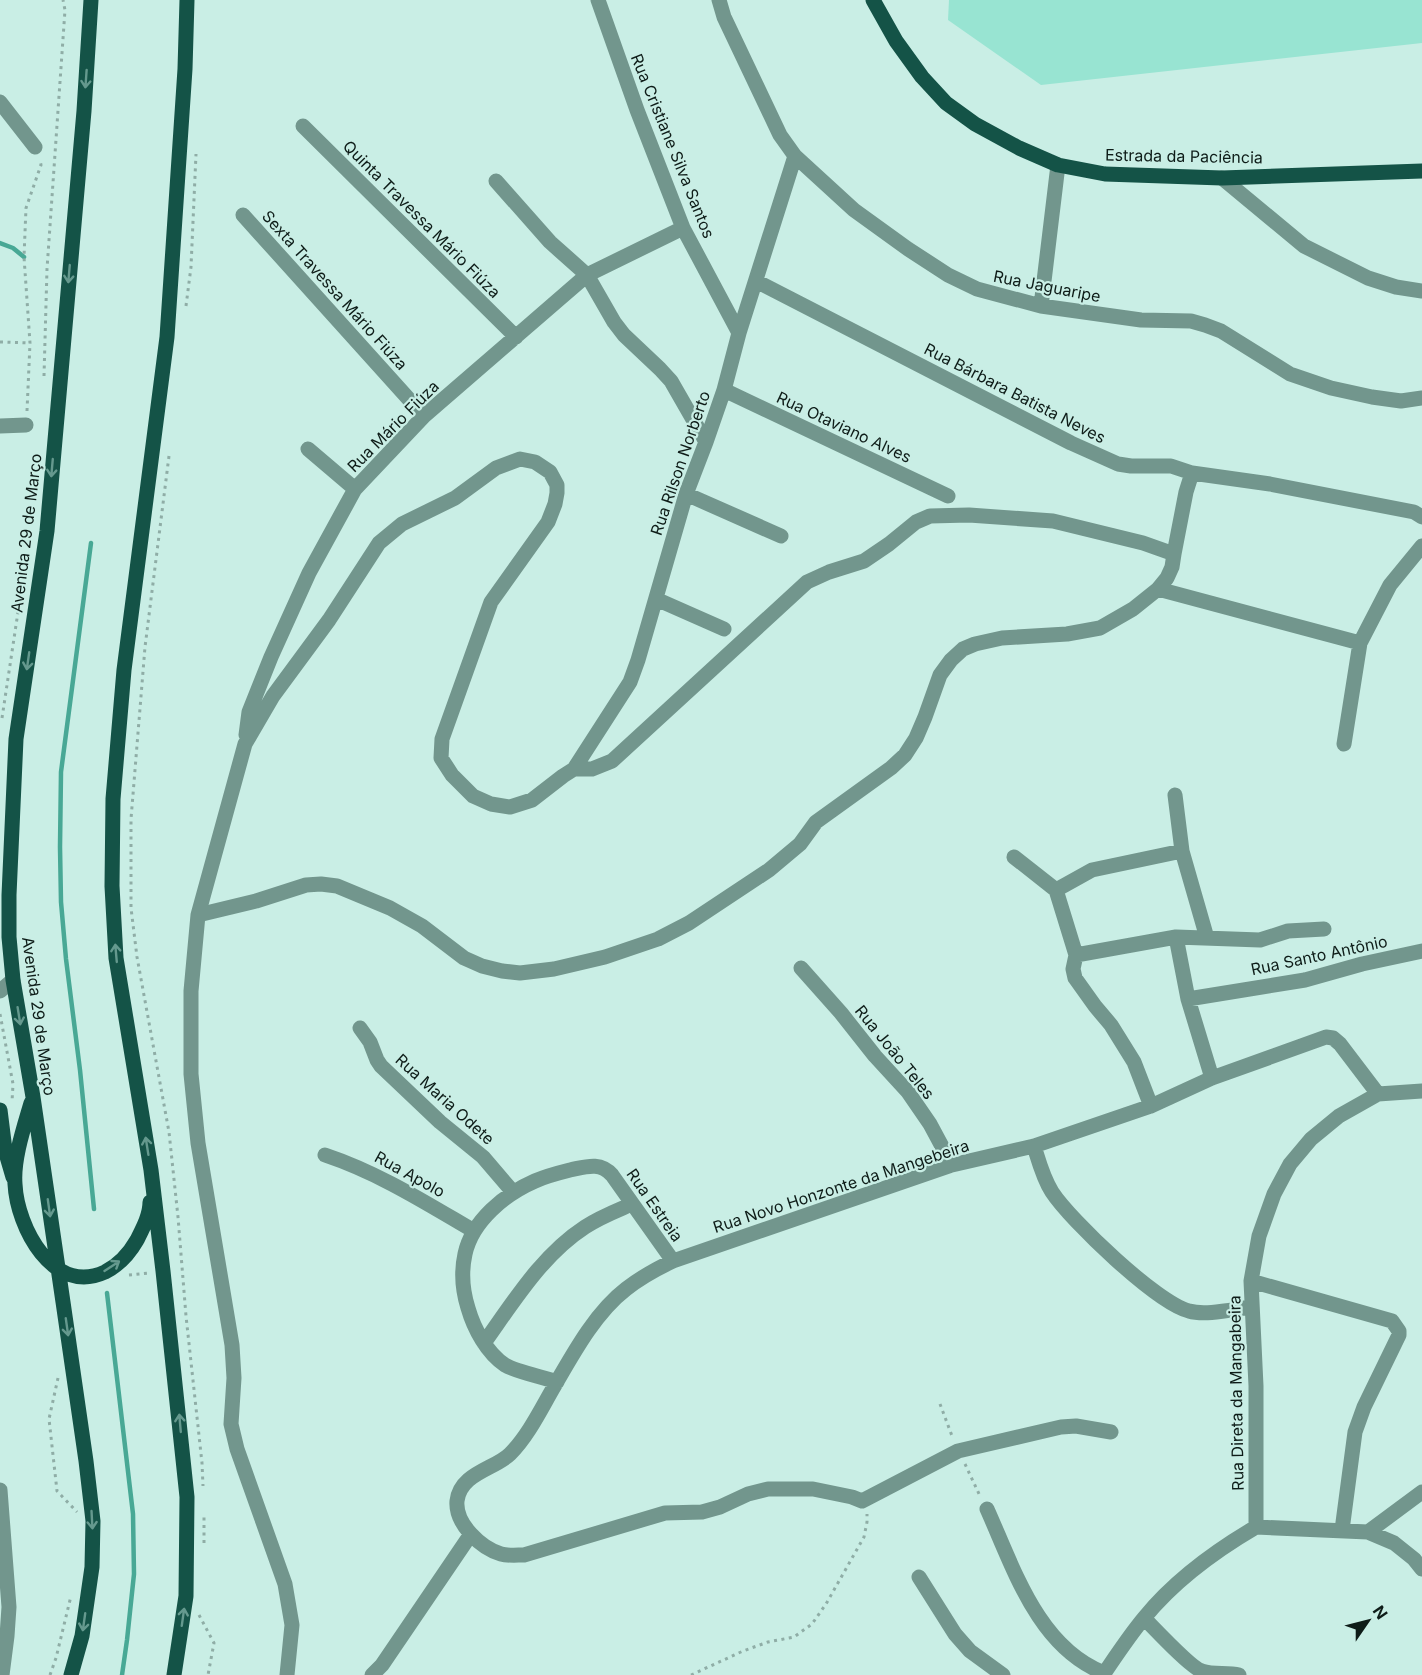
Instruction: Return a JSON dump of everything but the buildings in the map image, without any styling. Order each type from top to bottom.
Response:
[{"type":"main road","points":[[79,0],[88,47]]},
{"type":"main road","name":"Avenida 29 de Março","points":[[71,1675],[82,1636],[92,1567],[93,1521],[33,1097],[13,980],[9,937],[9,895],[16,739],[47,531],[84,111],[91,0]]},
{"type":"main road","points":[[174,1675],[186,1596],[187,1497],[176,1380],[151,1170],[116,958],[112,886],[113,799],[124,670],[168,337],[185,69],[187,0]]},
{"type":"main road","name":"Estrada da Paciência","points":[[873,0],[896,40],[922,77],[946,103],[1018,148],[1058,165],[1105,174],[1222,178],[1422,171]]},
{"type":"main road","points":[[14,1182],[21,1141],[33,1097]]},
{"type":"main road","points":[[6,1106],[5,1150],[14,1182],[17,1204],[23,1222],[38,1248],[58,1269],[80,1277],[95,1276],[114,1267],[131,1251],[150,1208],[151,1170]]},
{"type":"street","name":"Rua Cristiane Silva Santos","points":[[598,0],[637,110],[683,228],[739,333]]},
{"type":"street","name":"Rua Jaguaripe","points":[[719,0],[724,17],[780,135],[795,156],[854,210],[948,275],[977,289],[1041,306],[1132,319],[1191,321],[1221,331],[1290,374],[1331,388],[1401,401],[1422,398]]},
{"type":"street","points":[[0,102],[35,147]]},
{"type":"street","name":"Quinta Travessa Mário Fiúza","points":[[303,126],[516,337]]},
{"type":"street","name":"Rua Rilson Norberto","points":[[574,769],[630,682],[645,638],[686,494],[724,390],[739,333],[795,156]]},
{"type":"street","points":[[1041,306],[1058,165]]},
{"type":"street","points":[[1222,178],[1304,246],[1368,278],[1396,287],[1422,291]]},
{"type":"street","points":[[496,181],[550,242],[587,275],[614,322],[671,381],[706,442]]},
{"type":"street","name":"Sexta Travessa Mário Fiúza","points":[[243,215],[424,416]]},
{"type":"street","name":"Rua Mário Fiúza","points":[[245,744],[249,712],[271,657],[309,573],[355,489],[424,416],[587,275],[683,228]]},
{"type":"street","name":"Rua Bárbara Batista Neves","points":[[756,281],[1071,443],[1118,464],[1171,466],[1192,473],[1270,484],[1414,512],[1422,517]]},
{"type":"street","name":"Rua Otaviano Alves","points":[[724,390],[948,496]]},
{"type":"street","points":[[0,426],[26,425]]},
{"type":"street","points":[[308,449],[355,489]]},
{"type":"street","points":[[286,1675],[292,1625],[285,1584],[237,1449],[231,1424],[234,1378],[232,1344],[198,1143],[191,1074],[191,991],[198,915],[245,744],[273,696],[329,620],[379,543],[402,524],[455,498],[496,468],[520,459],[540,464],[550,472],[557,485],[555,504],[548,522],[491,602],[442,739],[441,758],[452,775],[473,796],[491,804],[510,807],[532,800],[574,769],[592,769],[612,761],[807,582],[864,561],[916,522],[930,516],[969,515],[1053,521],[1143,543],[1174,554]]},
{"type":"street","points":[[198,915],[256,901],[306,885],[337,886],[390,908],[422,926],[464,958],[482,966],[520,973],[554,969],[605,957],[658,939],[689,923],[769,870],[800,844],[816,822],[891,768],[916,738],[940,675],[951,660],[963,650],[975,644],[1002,638],[1067,634],[1100,628],[1133,609],[1158,589],[1172,567],[1186,492],[1192,473]]},
{"type":"street","points":[[686,494],[781,536]]},
{"type":"street","points":[[1344,744],[1360,643],[1390,585],[1422,546]]},
{"type":"street","points":[[1158,589],[1360,643]]},
{"type":"street","points":[[656,598],[724,629]]},
{"type":"street","points":[[1175,795],[1182,850],[1207,938]]},
{"type":"street","points":[[1056,891],[1092,870],[1182,850]]},
{"type":"street","points":[[1014,857],[1056,891],[1076,956],[1072,969],[1075,978],[1111,1025],[1134,1062],[1151,1106]]},
{"type":"street","points":[[1076,956],[1176,937],[1260,940],[1288,931],[1324,928]]},
{"type":"street","points":[[1176,937],[1188,999],[1212,1078]]},
{"type":"street","name":"Rua Santo Antônio","points":[[1188,999],[1305,980],[1362,964],[1422,951]]},
{"type":"street","name":"Rua João Teles","points":[[801,968],[908,1092],[930,1124],[952,1165]]},
{"type":"street","points":[[0,991],[13,980]]},
{"type":"street","name":"Rua Maria Odete","points":[[360,1028],[370,1042],[381,1066],[440,1122],[483,1157],[513,1192]]},
{"type":"street","name":"Rua Novo Honzonte da Mangebeira","points":[[862,1501],[813,1489],[768,1489],[748,1494],[720,1507],[702,1512],[665,1513],[524,1556],[503,1555],[489,1549],[471,1534],[459,1514],[457,1499],[471,1477],[503,1460],[511,1453],[537,1418],[599,1315],[612,1301],[641,1278],[673,1260],[952,1165],[1034,1146],[1151,1106],[1212,1078],[1326,1037],[1333,1038],[1340,1044],[1378,1094]]},
{"type":"street","points":[[1378,1094],[1422,1091]]},
{"type":"street","name":"Rua Direta da Mangabeira","points":[[1256,1527],[1256,1386],[1251,1281],[1259,1236],[1274,1194],[1290,1164],[1318,1133],[1340,1116],[1378,1094]]},
{"type":"street","points":[[1034,1146],[1041,1170],[1066,1212],[1132,1274],[1161,1296],[1176,1307],[1191,1312],[1203,1313],[1252,1307]]},
{"type":"street","name":"Rua Apolo","points":[[326,1155],[350,1163],[391,1182],[474,1231]]},
{"type":"street","name":"Rua Estreia","points":[[557,1382],[507,1366],[496,1358],[484,1343],[470,1316],[462,1272],[465,1253],[474,1231],[490,1211],[513,1192],[535,1181],[591,1165],[601,1167],[608,1170],[673,1260]]},
{"type":"street","points":[[484,1343],[537,1270],[555,1251],[599,1218],[632,1204]]},
{"type":"street","points":[[1251,1281],[1392,1321],[1399,1331],[1355,1432],[1342,1530]]},
{"type":"street","points":[[862,1501],[958,1451],[1061,1426],[1111,1432]]},
{"type":"street","points":[[0,1490],[7,1636],[2,1651],[2,1675]]},
{"type":"street","points":[[1368,1532],[1422,1492]]},
{"type":"street","points":[[987,1509],[1017,1577],[1050,1632],[1077,1659],[1103,1674],[1144,1618],[1164,1596],[1194,1569],[1233,1540],[1256,1527],[1368,1532],[1394,1544],[1414,1559],[1422,1569]]},
{"type":"street","points":[[372,1675],[382,1665],[471,1534]]},
{"type":"street","points":[[919,1577],[955,1634],[970,1651],[1003,1675]]},
{"type":"street","points":[[1144,1618],[1201,1673],[1239,1675]]},
{"type":"path","points":[[44,385],[47,269],[63,0]]},
{"type":"path","points":[[26,425],[30,343],[24,257],[26,208],[41,165],[35,147]]},
{"type":"path","points":[[185,314],[197,150]]},
{"type":"path","points":[[0,342],[30,343]]},
{"type":"path","points":[[169,455],[144,658],[131,819],[131,908],[137,957],[169,1132],[203,1486]]},
{"type":"path","points":[[2,726],[3,705],[19,604]]},
{"type":"path","points":[[0,1014],[13,1084],[6,1106]]},
{"type":"path","points":[[58,1378],[50,1419],[57,1491],[78,1513]]},
{"type":"path","points":[[690,1675],[743,1651],[768,1642],[794,1637],[812,1624],[864,1537],[867,1511],[862,1501]]},
{"type":"path","points":[[204,1508],[204,1542]]},
{"type":"path","points":[[50,1675],[72,1590]]},
{"type":"path","points":[[198,1612],[213,1643],[208,1675]]},
{"type":"green space","points":[[949,0],[1422,0],[1422,43],[1041,85],[948,20]]},
{"type":"waterway","points":[[0,243],[13,248],[24,257]]},
{"type":"waterway","points":[[91,543],[61,772],[60,847],[61,902],[66,959],[94,1209]]},
{"type":"waterway","points":[[107,1293],[133,1514],[134,1574],[122,1675]]}]
